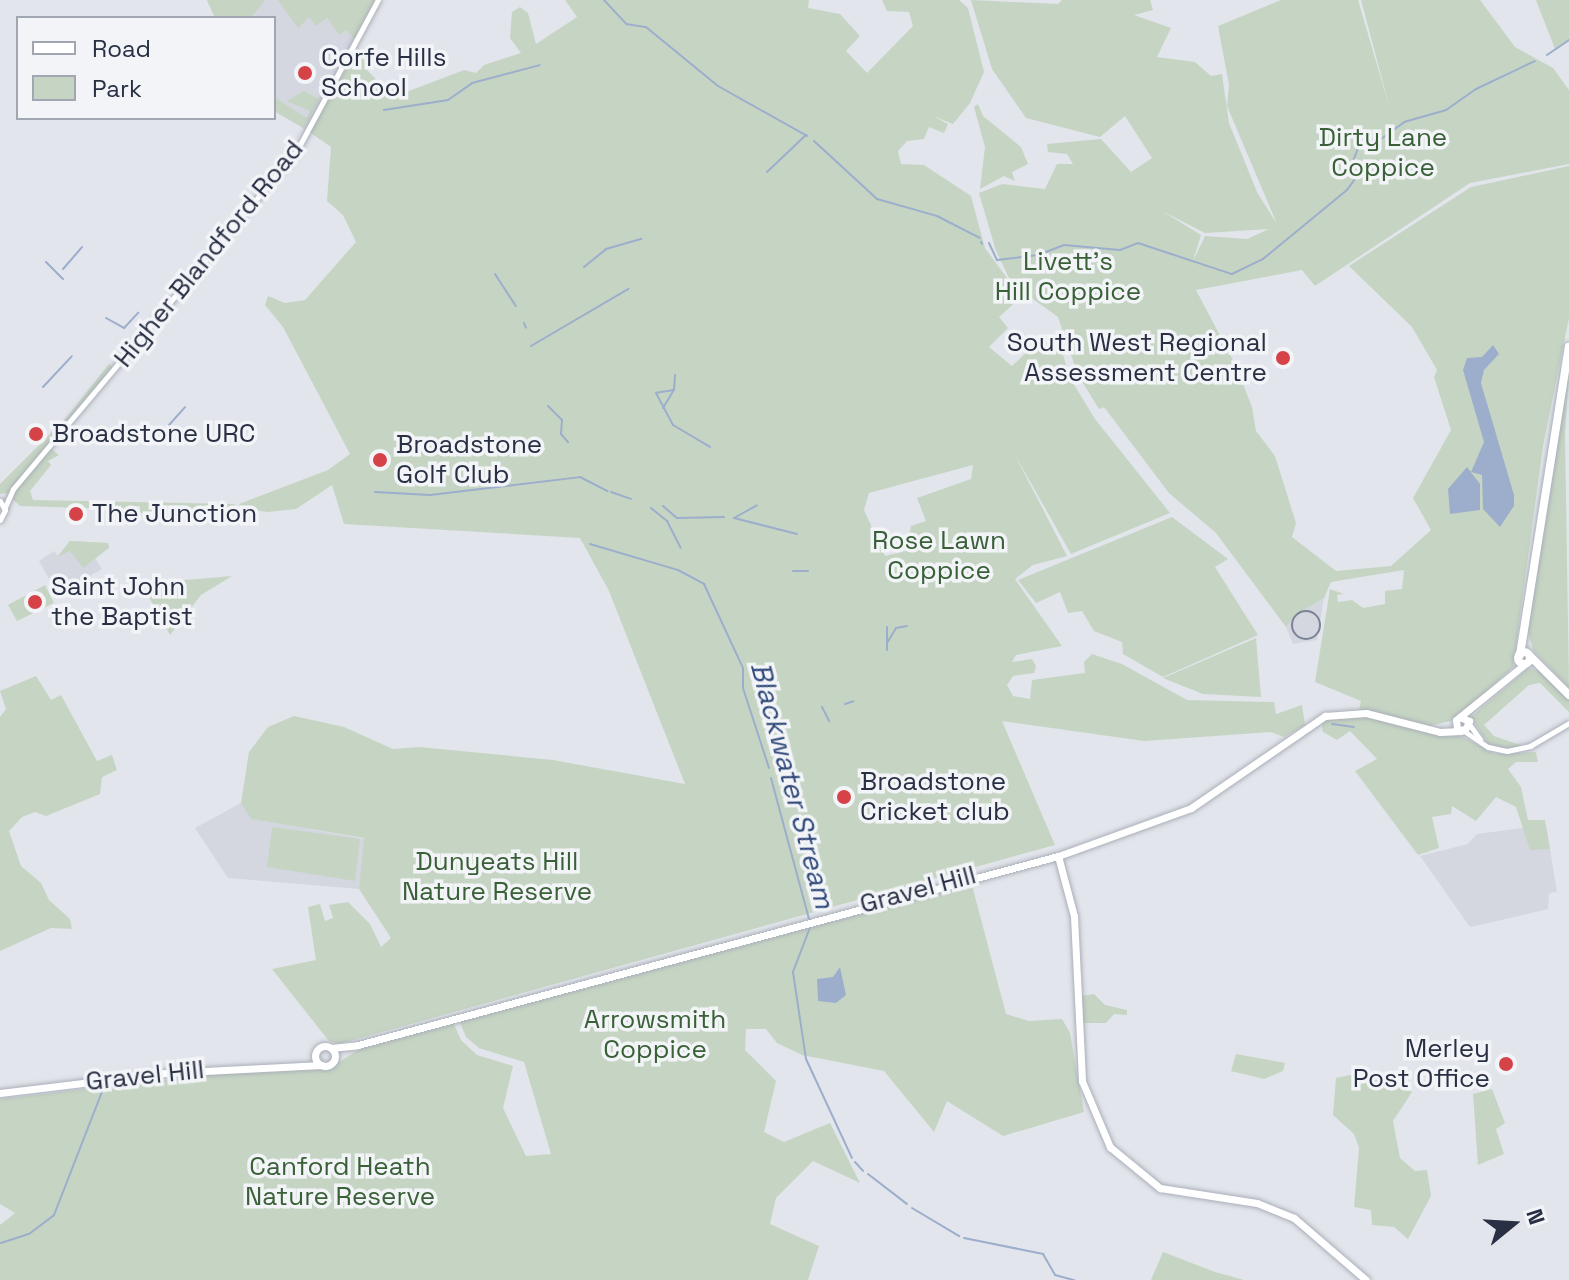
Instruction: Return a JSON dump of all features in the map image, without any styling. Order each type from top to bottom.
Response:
[{"type":"highway","points":[[1569,347],[1523,635],[1525,659],[1545,672],[1569,695]]},
{"type":"main road","name":"Higher Blandford Road","points":[[0,499],[13,489],[296,152],[378,0]]},
{"type":"main road","name":"Higher Blandford Road","points":[[0,520],[13,489]]},
{"type":"main road","points":[[0,499],[5,507]]},
{"type":"main road","points":[[1437,731],[1458,720],[1511,675],[1525,659]]},
{"type":"main road","points":[[1462,731],[1480,700]]},
{"type":"main road","name":"Gravel Hill","points":[[291,1062],[316,1053],[322,1047],[358,1045],[809,920],[1058,856],[1191,808],[1315,721],[1366,713],[1437,731]]},
{"type":"main road","points":[[1458,720],[1469,723],[1488,747]]},
{"type":"main road","points":[[1458,720],[1462,731]]},
{"type":"main road","points":[[1437,731],[1462,731],[1488,747],[1519,749],[1569,723]]},
{"type":"main road","points":[[1058,856],[1074,916],[1082,1081],[1088,1106],[1110,1147],[1160,1188],[1257,1203],[1294,1218],[1366,1280]]},
{"type":"main road","name":"Gravel Hill","points":[[0,1093],[291,1062],[322,1065],[358,1045]]},
{"type":"main road","points":[[331,1048],[333,1061]]},
{"type":"main road","points":[[316,1053],[322,1065]]},
{"type":"shaded area","name":"Corfe Hills School","points":[[207,0],[342,0],[362,28],[306,130],[276,112],[276,16],[214,16]]},
{"type":"shaded area","points":[[70,541],[108,543],[109,548],[94,556],[102,569],[58,595],[39,561],[54,551],[58,556]]},
{"type":"shaded area","points":[[1324,598],[1317,640],[1293,644],[1286,627],[1297,614]]},
{"type":"shaded area","points":[[241,803],[252,819],[366,839],[359,889],[228,878],[195,828]]},
{"type":"shaded area","points":[[1546,825],[1557,892],[1549,893],[1548,909],[1470,927],[1420,856],[1468,844],[1477,834]]},
{"type":"green space","points":[[207,0],[265,0],[253,16],[214,16]]},
{"type":"green space","points":[[278,0],[375,0],[355,40],[346,30],[339,35],[327,18],[316,26],[309,17],[298,28]]},
{"type":"green space","points":[[565,0],[809,0],[808,8],[840,14],[860,36],[846,51],[867,73],[913,26],[909,12],[887,11],[882,0],[959,0],[968,8],[984,72],[970,103],[953,124],[933,116],[948,124],[944,133],[929,127],[924,139],[907,141],[898,151],[901,164],[924,165],[971,196],[985,248],[1021,297],[999,317],[1008,328],[989,347],[1012,366],[1033,346],[1058,338],[1070,378],[1095,419],[1170,513],[1071,554],[1014,453],[1067,556],[1033,565],[1015,579],[1062,646],[1016,655],[1012,662],[1032,659],[1036,666],[1034,673],[1013,676],[1007,685],[1013,696],[1030,699],[1032,680],[1085,673],[1084,662],[1092,654],[1122,664],[1187,700],[1274,702],[1276,714],[1302,705],[1305,725],[1284,737],[1271,732],[1144,741],[1002,721],[1055,845],[339,1044],[329,1041],[272,969],[316,960],[308,907],[320,904],[325,921],[333,918],[329,905],[348,902],[370,924],[381,947],[391,938],[359,889],[364,838],[251,819],[241,803],[249,752],[268,727],[294,716],[344,727],[393,749],[419,747],[553,760],[685,784],[609,591],[580,538],[344,524],[332,485],[296,509],[268,512],[243,509],[239,504],[328,470],[350,454],[283,327],[265,305],[268,296],[285,303],[305,300],[356,242],[343,215],[327,201],[331,147],[308,131],[359,48],[368,71],[383,86],[404,93],[464,70],[476,73],[484,65],[521,53],[510,38],[512,12],[520,7],[528,13],[536,44],[577,17]],"holes":[[[973,465],[971,479],[917,498],[926,521],[911,526],[906,551],[885,556],[864,510],[869,493]]]},
{"type":"green space","points":[[971,0],[1058,4],[1062,0],[1150,0],[1153,10],[1134,15],[1171,28],[1157,57],[1195,62],[1211,76],[1222,74],[1229,123],[1257,192],[1277,224],[1227,106],[1229,85],[1218,26],[1281,0],[1358,0],[1390,109],[1361,0],[1480,0],[1515,47],[1553,68],[1569,90],[1569,164],[1470,183],[1315,286],[1302,270],[1196,290],[1235,364],[1252,407],[1256,431],[1275,456],[1296,523],[1292,537],[1336,571],[1391,566],[1431,530],[1413,498],[1451,430],[1434,377],[1437,370],[1412,327],[1349,266],[1471,187],[1569,166],[1569,318],[1543,446],[1513,667],[1455,720],[1429,726],[1359,710],[1361,701],[1315,682],[1330,589],[1344,594],[1337,595],[1338,602],[1352,600],[1363,608],[1385,604],[1385,591],[1402,589],[1404,570],[1331,582],[1324,598],[1297,614],[1286,627],[1216,533],[1169,493],[1104,407],[1099,409],[1078,375],[1058,317],[1012,284],[996,251],[979,193],[1002,184],[1045,189],[1057,164],[1073,164],[1067,154],[1048,152],[1047,144],[1101,139],[1131,172],[1152,158],[1125,116],[1100,137],[1026,118],[992,69]],"holes":[[[1162,211],[1205,233],[1269,229],[1247,239],[1205,236],[1193,261],[1201,235]]]},
{"type":"green space","points":[[1536,0],[1569,0],[1569,40],[1555,49]]},
{"type":"green space","points":[[304,91],[319,99],[304,128],[276,112],[276,98],[307,118],[310,111],[287,101]]},
{"type":"green space","points":[[978,104],[983,116],[1021,147],[1028,164],[1012,172],[1015,181],[1004,176],[980,189],[985,147],[974,107]]},
{"type":"green space","points":[[109,364],[113,367],[48,446],[59,455],[48,461],[51,465],[30,491],[33,500],[235,504],[233,512],[188,514],[187,508],[152,507],[152,514],[140,513],[140,506],[133,506],[133,513],[121,512],[121,505],[117,509],[20,506],[6,493],[0,494],[0,484],[66,418]]},
{"type":"green space","points":[[1569,370],[1565,433],[1569,688],[1533,650],[1527,628]]},
{"type":"green space","points":[[1172,517],[1228,559],[1215,567],[1258,635],[1163,677],[1123,654],[1122,642],[1094,631],[1082,611],[1068,613],[1060,592],[1036,603],[1018,580]]},
{"type":"green space","points":[[70,541],[108,543],[109,548],[83,568],[70,551],[57,557]]},
{"type":"green space","points":[[232,576],[201,595],[170,635],[149,597],[163,582]]},
{"type":"green space","points":[[45,585],[54,603],[17,621],[8,605]]},
{"type":"green space","points":[[1256,638],[1261,697],[1203,694],[1163,678]]},
{"type":"green space","points":[[1529,668],[1542,672],[1569,700],[1569,712],[1540,683],[1529,685],[1484,725],[1494,736],[1523,746],[1505,749],[1488,744],[1471,717]]},
{"type":"green space","points":[[36,676],[51,700],[61,695],[97,761],[112,755],[117,770],[102,777],[100,794],[46,816],[35,812],[22,817],[9,831],[21,866],[41,883],[49,900],[70,919],[72,929],[51,928],[0,951],[0,717],[6,709],[0,691]]},
{"type":"green space","points":[[1367,716],[1457,734],[1495,754],[1536,752],[1538,762],[1516,762],[1508,769],[1521,787],[1528,820],[1545,820],[1550,849],[1530,850],[1516,807],[1496,797],[1476,821],[1452,806],[1451,814],[1432,817],[1439,848],[1418,855],[1355,771],[1377,759],[1350,731],[1337,740],[1323,732],[1321,720]]},
{"type":"green space","points":[[272,827],[360,839],[355,881],[267,867]]},
{"type":"green space","points":[[972,885],[1006,1014],[1029,1021],[1062,1019],[1070,1033],[1084,1112],[1003,1136],[947,1101],[934,1132],[884,1071],[802,1055],[777,1043],[766,1029],[746,1029],[745,1050],[776,1081],[764,1132],[784,1142],[830,1123],[860,1183],[813,1161],[776,1198],[770,1224],[819,1246],[808,1280],[0,1280],[0,1225],[15,1213],[0,1204],[0,1099],[278,1067],[330,1068],[361,1048],[453,1022],[461,1040],[477,1055],[513,1066],[503,1108],[526,1156],[551,1154],[524,1062],[479,1048],[466,1037],[459,1020]]},
{"type":"green space","points":[[1094,994],[1105,1005],[1127,1010],[1127,1015],[1114,1014],[1106,1023],[1083,1023],[1081,996]]},
{"type":"green space","points":[[1236,1054],[1285,1063],[1283,1071],[1264,1079],[1231,1071]]},
{"type":"green space","points":[[1365,1072],[1394,1077],[1412,1092],[1393,1121],[1400,1158],[1415,1171],[1427,1170],[1431,1196],[1408,1239],[1394,1227],[1372,1225],[1371,1210],[1354,1207],[1359,1148],[1354,1134],[1333,1115],[1336,1078]]},
{"type":"green space","points":[[1492,1089],[1505,1123],[1496,1129],[1504,1154],[1478,1165],[1473,1094]]},
{"type":"green space","points":[[1163,1252],[1215,1272],[1244,1280],[1151,1280]]},
{"type":"water","points":[[1493,345],[1499,354],[1484,370],[1481,383],[1514,495],[1514,506],[1500,527],[1483,509],[1482,475],[1471,472],[1484,442],[1463,370],[1467,358],[1482,357]]},
{"type":"water","points":[[1467,467],[1480,484],[1480,510],[1450,514],[1448,489]]},
{"type":"water","points":[[840,967],[846,995],[836,1003],[818,1001],[817,979],[833,977]]},
{"type":"waterway","points":[[604,0],[626,24],[646,27],[718,86],[807,136]]},
{"type":"waterway","points":[[1547,55],[1569,40]]},
{"type":"waterway","points":[[989,243],[997,260],[1038,255],[1064,245],[1120,250],[1138,243],[1232,274],[1263,259],[1347,190],[1355,179],[1350,169],[1361,140],[1381,139],[1404,122],[1446,110],[1476,89],[1535,61]]},
{"type":"waterway","points":[[384,110],[448,100],[472,83],[540,65]]},
{"type":"waterway","points":[[767,172],[806,135]]},
{"type":"waterway","points":[[814,141],[877,199],[937,216],[980,238]]},
{"type":"waterway","points":[[584,267],[606,249],[642,239]]},
{"type":"waterway","points":[[63,269],[82,247]]},
{"type":"waterway","points":[[46,262],[63,279]]},
{"type":"waterway","points":[[495,274],[516,306]]},
{"type":"waterway","points":[[531,346],[628,289]]},
{"type":"waterway","points":[[106,318],[124,328],[138,313]]},
{"type":"waterway","points":[[524,323],[526,328]]},
{"type":"waterway","points":[[43,387],[72,356]]},
{"type":"waterway","points":[[663,408],[674,390],[675,375]]},
{"type":"waterway","points":[[674,390],[656,393],[673,425],[710,447]]},
{"type":"waterway","points":[[548,406],[562,420],[561,434],[568,442]]},
{"type":"waterway","points":[[169,425],[185,407]]},
{"type":"waterway","name":"Blackwater Stream","points":[[375,492],[430,495],[580,477],[608,491]]},
{"type":"waterway","name":"Blackwater Stream","points":[[611,492],[631,499]]},
{"type":"waterway","points":[[734,518],[757,505]]},
{"type":"waterway","points":[[663,506],[677,518],[724,517]]},
{"type":"waterway","name":"Blackwater Stream","points":[[651,508],[667,521],[681,548]]},
{"type":"waterway","points":[[734,518],[797,534]]},
{"type":"waterway","name":"Blackwater Stream","points":[[590,544],[678,570],[704,584],[743,668],[743,688],[769,768]]},
{"type":"waterway","points":[[793,571],[808,571]]},
{"type":"waterway","points":[[887,643],[896,628],[907,626]]},
{"type":"waterway","points":[[887,627],[887,650]]},
{"type":"waterway","points":[[845,704],[854,701]]},
{"type":"waterway","points":[[822,707],[829,721]]},
{"type":"waterway","points":[[1332,724],[1354,727]]},
{"type":"waterway","name":"Blackwater Stream","points":[[771,778],[809,919]]},
{"type":"waterway","name":"Blackwater Stream","points":[[811,925],[793,972],[806,1059],[852,1158]]},
{"type":"waterway","points":[[1,1243],[29,1234],[54,1215],[103,1089],[122,1085]]},
{"type":"waterway","name":"Blackwater Stream","points":[[855,1162],[863,1171]]},
{"type":"waterway","name":"Blackwater Stream","points":[[868,1174],[907,1204]]},
{"type":"waterway","name":"Blackwater Stream","points":[[912,1208],[959,1236]]},
{"type":"waterway","name":"Blackwater Stream","points":[[964,1238],[1043,1254],[1055,1275],[1074,1280]]},
{"type":"railway","points":[[1306,611],[1316,615],[1320,625],[1316,635],[1306,639],[1296,635],[1292,625],[1296,615],[1306,611]]},
{"type":"place","name":"Corfe Hills School","points":[[305,73]]},
{"type":"place","name":"South West Regional Assessment Centre","points":[[1283,358]]},
{"type":"place","name":"Broadstone URC","points":[[36,434]]},
{"type":"place","name":"Broadstone Golf Club","points":[[380,460]]},
{"type":"place","name":"The Junction","points":[[76,514]]},
{"type":"place","name":"Saint John the Baptist","points":[[35,602]]},
{"type":"place","name":"Broadstone Cricket club","points":[[844,797]]},
{"type":"place","name":"Merley Post Office","points":[[1506,1064]]},
{"type":"park label","name":"Dirty Lane Coppice","points":[[1383,153]]},
{"type":"park label","name":"Livett's Hill Coppice","points":[[1068,277]]},
{"type":"park label","name":"Rose Lawn Coppice","points":[[939,556]]},
{"type":"park label","name":"Dunyeats Hill Nature Reserve","points":[[497,877]]},
{"type":"park label","name":"Arrowsmith Coppice","points":[[655,1035]]},
{"type":"park label","name":"Canford Heath Nature Reserve","points":[[340,1182]]}]
